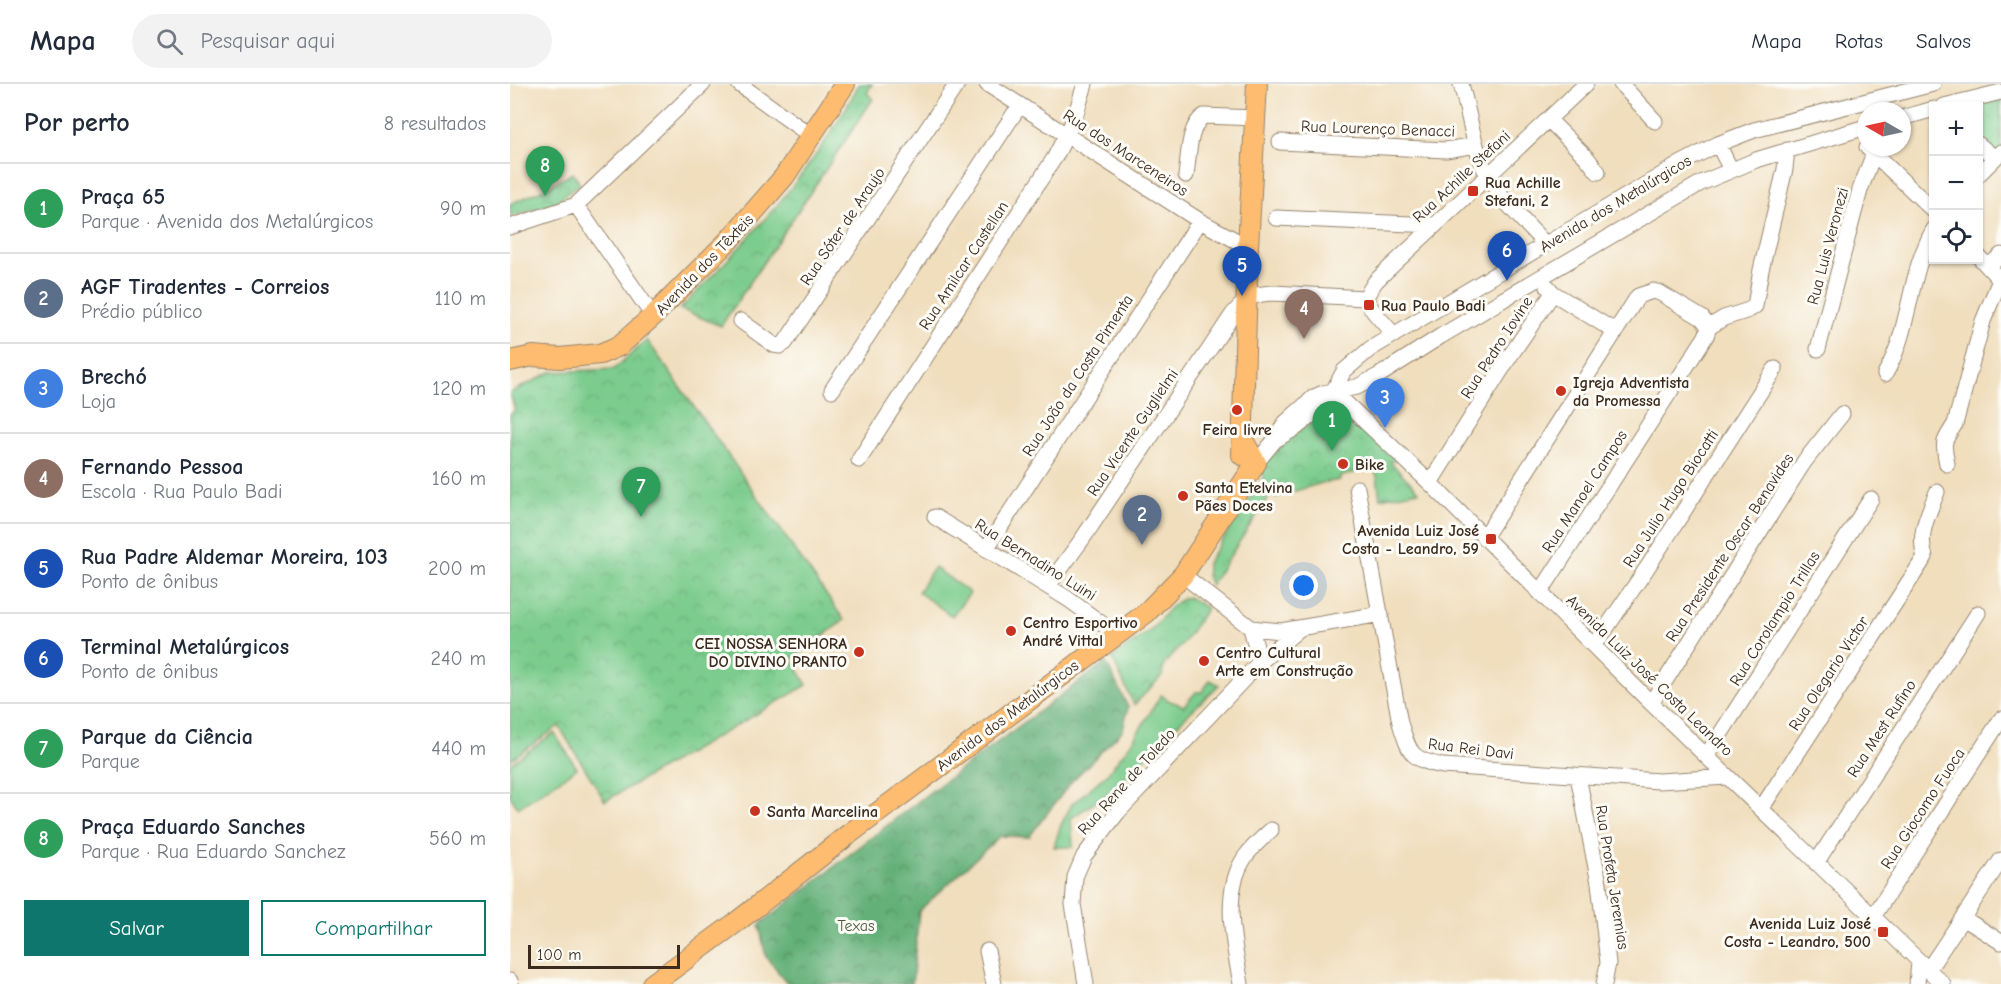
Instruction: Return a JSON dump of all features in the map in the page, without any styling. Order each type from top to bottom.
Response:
[{"type":"main road","name":"Avenida dos Têxteis","points":[[510,361],[533,356],[560,358],[600,354],[619,346],[653,316],[737,231],[784,177],[845,84]]},
{"type":"main road","points":[[1239,488],[1244,442],[1243,401],[1248,247],[1257,84]]},
{"type":"main road","points":[[1244,442],[1256,463]]},
{"type":"main road","name":"Avenida dos Metalúrgicos","points":[[652,984],[727,929],[868,819],[1146,613],[1183,575],[1256,463]]},
{"type":"street","points":[[510,227],[576,205],[703,84]]},
{"type":"street","points":[[739,84],[811,136]]},
{"type":"street","name":"Rua Sóter de Araujo","points":[[741,321],[774,345],[780,346],[785,343],[957,84]]},
{"type":"street","name":"Rua dos Marceneiros","points":[[987,84],[1200,221],[1248,247]]},
{"type":"street","name":"Rua Amilcar Castellan","points":[[859,460],[1068,135],[1085,84]]},
{"type":"street","name":"Rua Achille Stefani","points":[[1365,298],[1376,282],[1434,225],[1586,84]]},
{"type":"street","points":[[1621,84],[1655,121]]},
{"type":"street","name":"Avenida dos Metalúrgicos","points":[[1256,463],[1275,440],[1297,427],[1320,408],[1344,371],[1363,355],[1680,164],[1718,144],[1754,130],[1933,84]]},
{"type":"street","points":[[1466,87],[1476,146],[1495,189],[1545,244]]},
{"type":"street","points":[[1960,102],[2001,92]]},
{"type":"street","points":[[832,390],[1020,105]]},
{"type":"street","points":[[1832,110],[1857,128]]},
{"type":"street","points":[[1911,115],[1929,110]]},
{"type":"street","points":[[1186,175],[1194,127],[1200,119],[1204,117],[1255,118]]},
{"type":"street","points":[[1548,119],[1598,172]]},
{"type":"street","name":"Avenida dos Metalúrgicos","points":[[1333,391],[1357,387],[1378,376],[1441,336],[1701,183],[1787,150],[1857,129]]},
{"type":"street","name":"Rua Lourenço Benacci","points":[[1280,142],[1446,150],[1476,146]]},
{"type":"street","points":[[1718,144],[1731,170]]},
{"type":"street","points":[[1983,147],[1998,155],[1983,170]]},
{"type":"street","points":[[1484,538],[1638,296],[1653,291],[1660,293],[1706,322],[1753,309],[1758,297],[1761,270],[1778,203],[1787,150]]},
{"type":"street","name":"Rua Luis Veronezi","points":[[1818,349],[1867,156]]},
{"type":"street","points":[[1876,156],[1933,210]]},
{"type":"street","points":[[576,205],[653,316]]},
{"type":"street","points":[[1276,218],[1434,225]]},
{"type":"street","name":"Rua João da Costa Pimenta","points":[[986,549],[1200,221]]},
{"type":"street","points":[[1885,374],[1894,358],[1923,251],[1929,239]]},
{"type":"street","points":[[1947,464],[1944,444],[1955,424],[1983,321],[2000,280],[1984,261],[2001,255]]},
{"type":"street","points":[[1540,277],[1553,293]]},
{"type":"street","points":[[1247,298],[1273,293],[1365,298],[1394,335]]},
{"type":"street","name":"Rua Pedro Iovine","points":[[1430,483],[1510,356],[1553,293],[1616,332]]},
{"type":"street","name":"Rua Vicente Guglielmi","points":[[1048,586],[1083,538],[1233,314],[1247,298]]},
{"type":"street","name":"Rua Manoel Campos","points":[[1540,593],[1706,336],[1706,322]]},
{"type":"street","points":[[1363,355],[1365,369],[1371,375],[1378,376]]},
{"type":"street","name":"Rua Julio Hugo Biocatti","points":[[1594,646],[1775,369]]},
{"type":"street","name":"Avenida Luiz José Costa Leandro","points":[[1333,391],[1430,483],[1651,703],[1943,984]]},
{"type":"street","name":"Rua Presidente Oscar Benavides","points":[[1651,703],[1804,462],[1842,414]]},
{"type":"street","name":"Rua Rei Davi","points":[[1358,488],[1400,723],[1407,745],[1419,760],[1443,766],[1659,781],[1728,777]]},
{"type":"street","name":"Rua Olegario Victor","points":[[1761,808],[1925,556],[1922,543],[1923,534],[1937,492]]},
{"type":"street","name":"Rua Corolampio Trillas","points":[[1707,755],[1871,499]]},
{"type":"street","name":"Rua Bernadino Luini","points":[[935,517],[1048,586],[1116,634]]},
{"type":"street","points":[[1183,575],[1251,628],[1281,631],[1381,614]]},
{"type":"street","name":"Rua Mest Rufino","points":[[1816,863],[1978,613]]},
{"type":"street","points":[[1251,628],[1260,662]]},
{"type":"street","name":"Rua Rene de Toledo","points":[[1086,984],[1073,904],[1075,877],[1084,856],[1118,812],[1260,662],[1299,628]]},
{"type":"street","name":"Rua Giocomo Fuoca","points":[[1873,917],[2001,719]]},
{"type":"street","name":"Rua Profeta Jeremias","points":[[1578,776],[1599,883],[1608,963],[1604,984]]},
{"type":"street","points":[[1241,984],[1231,899],[1233,888],[1245,857],[1271,830]]},
{"type":"street","points":[[1917,984],[1923,966],[1963,918],[2000,865]]},
{"type":"street","points":[[1963,918],[2001,942]]},
{"type":"street","points":[[987,951],[994,984]]},
{"type":"green space","points":[[859,84],[872,84],[867,93],[873,99],[721,326],[680,309],[778,204],[822,146]]},
{"type":"green space","points":[[2001,100],[2001,148],[1995,155],[1983,144],[1983,104]]},
{"type":"green space","points":[[573,173],[580,184],[552,204],[510,217],[510,204]]},
{"type":"green space","points":[[647,340],[844,620],[792,659],[807,685],[605,801],[559,726],[510,760],[510,414],[515,410],[510,393],[551,372],[614,369]]},
{"type":"green space","points":[[1331,406],[1399,459],[1390,462],[1419,491],[1380,498],[1377,476],[1372,467],[1340,477],[1340,480],[1275,497],[1272,492],[1211,585],[1207,576],[1207,563],[1264,477],[1259,468],[1309,422]]},
{"type":"green space","points":[[934,567],[970,593],[952,616],[918,592]]},
{"type":"green space","points":[[1188,597],[1207,608],[1184,642],[1164,664],[1162,676],[1134,705],[1112,658],[1148,632],[1176,603]]},
{"type":"green space","name":"Texas","points":[[1106,662],[1128,707],[1123,730],[1072,781],[1029,837],[1000,836],[919,911],[912,984],[788,984],[766,957],[759,925],[930,792]]},
{"type":"green space","points":[[1210,680],[1219,685],[1160,741],[1134,770],[1106,795],[1071,818],[1073,847],[1054,847],[1060,827],[1072,804],[1107,774],[1132,742],[1161,695],[1184,706],[1196,692],[1202,692]]},
{"type":"green space","points":[[554,733],[577,768],[518,808],[510,796],[510,764]]},
{"type":"place","name":"Rua Achille Stefani, 2","points":[[1473,191]]},
{"type":"place","name":"Praça Eduardo Sanches","points":[[545,196]]},
{"type":"place","name":"Terminal Metalúrgicos","points":[[1507,281]]},
{"type":"place","name":"Rua Padre Aldemar Moreira, 103","points":[[1242,296]]},
{"type":"place","name":"Rua Paulo Badi","points":[[1369,305]]},
{"type":"place","name":"Fernando Pessoa","points":[[1304,339]]},
{"type":"place","name":"Igreja Adventista da Promessa","points":[[1561,391]]},
{"type":"place","name":"Feira livre","points":[[1237,410]]},
{"type":"place","name":"Brechó","points":[[1385,428]]},
{"type":"place","name":"Praça 65","points":[[1332,451]]},
{"type":"place","name":"Bike","points":[[1343,464]]},
{"type":"place","name":"Santa Etelvina Pães Doces","points":[[1183,496]]},
{"type":"place","name":"Parque da Ciência","points":[[641,517]]},
{"type":"place","name":"Avenida Luiz José Costa - Leandro, 59","points":[[1491,539]]},
{"type":"place","name":"AGF Tiradentes - Correios","points":[[1142,545]]},
{"type":"place","name":"Centro Esportivo André Vittal","points":[[1011,631]]},
{"type":"place","name":"CEI NOSSA SENHORA DO DIVINO PRANTO","points":[[859,652]]},
{"type":"place","name":"Centro Cultural Arte em Construção","points":[[1204,661]]},
{"type":"place","name":"Santa Marcelina","points":[[755,811]]},
{"type":"place","name":"Avenida Luiz José Costa - Leandro, 500","points":[[1883,932]]}]
